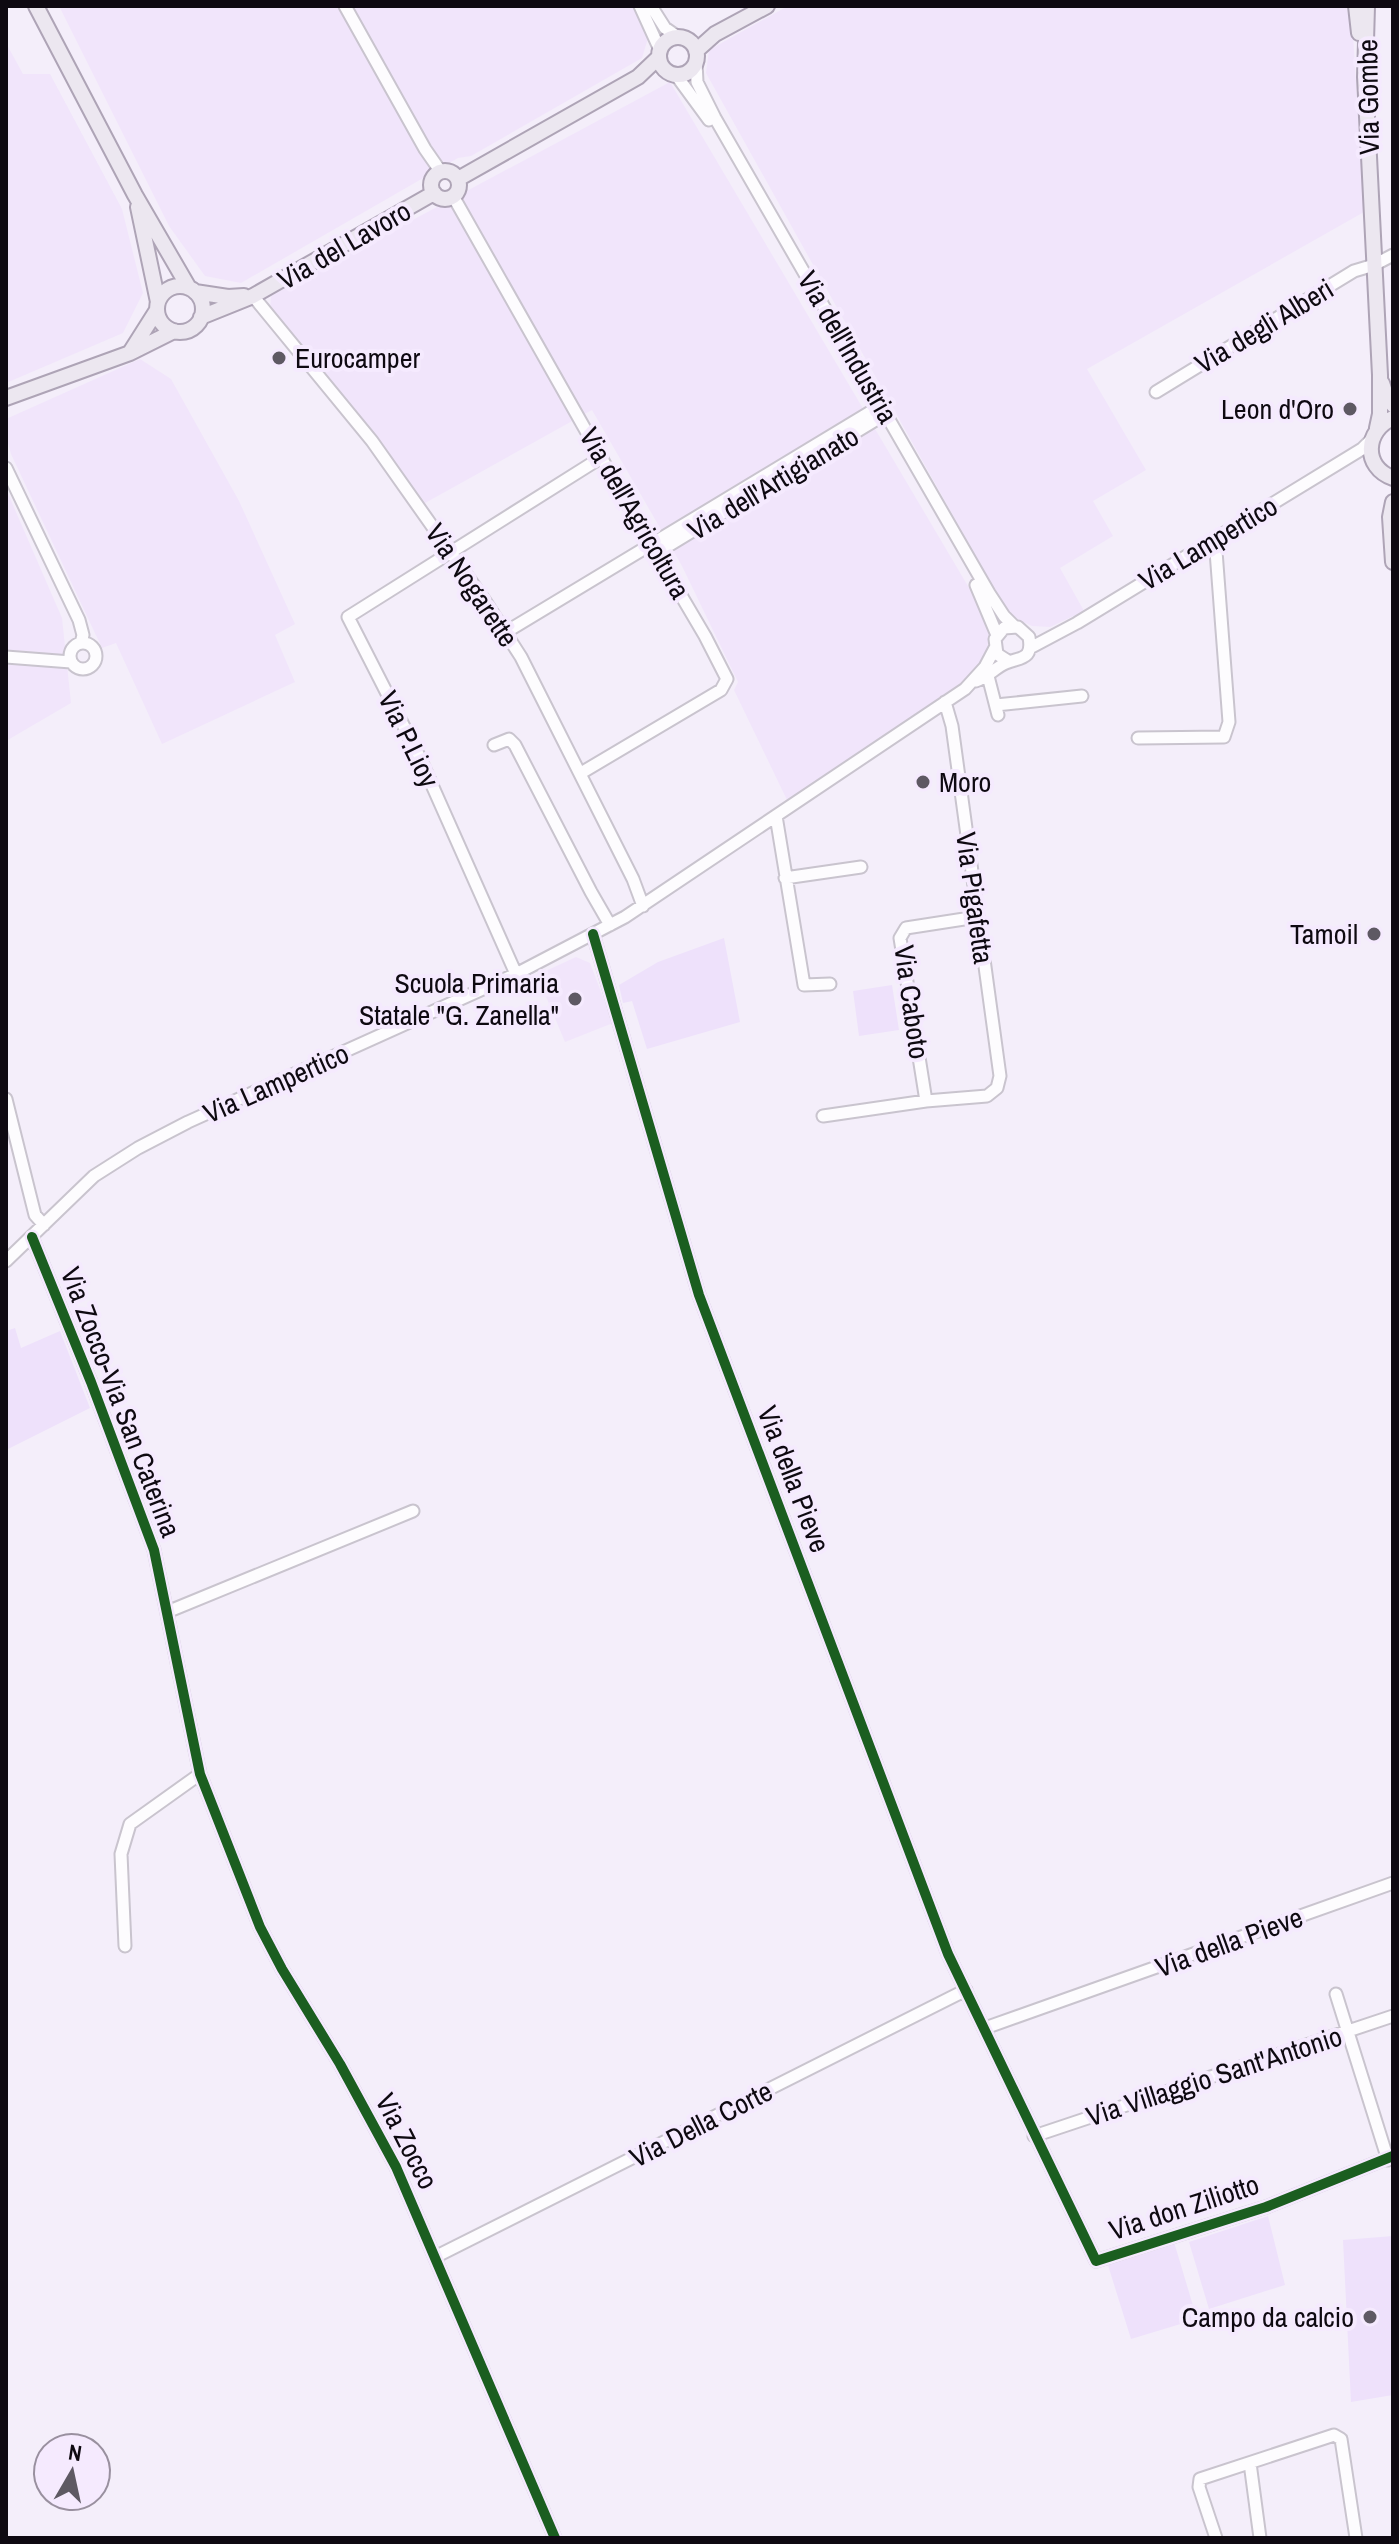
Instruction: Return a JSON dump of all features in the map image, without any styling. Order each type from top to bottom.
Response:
[{"type":"main road","points":[[6,398],[130,353],[174,331],[193,328],[201,317],[202,304],[135,195],[36,6]]},
{"type":"main road","points":[[665,63],[667,41],[690,48],[767,6]]},
{"type":"main road","points":[[1356,6],[1365,77]]},
{"type":"main road","name":"Via Gombe","points":[[1367,6],[1365,77],[1380,375],[1380,414],[1370,448],[1382,471]]},
{"type":"main road","points":[[458,179],[665,63],[688,72],[690,48]]},
{"type":"main road","points":[[441,172],[453,174],[458,179],[459,187],[453,196]]},
{"type":"main road","name":"Via del Lavoro","points":[[434,193],[432,181],[441,172]]},
{"type":"main road","name":"Via del Lavoro","points":[[434,193],[445,199],[453,196]]},
{"type":"main road","name":"Via del Lavoro","points":[[201,317],[253,296],[434,193]]},
{"type":"main road","points":[[135,195],[162,324],[174,331]]},
{"type":"main road","points":[[130,353],[167,290],[182,286],[192,290]]},
{"type":"main road","name":"Via del Lavoro","points":[[192,290],[228,297],[253,296]]},
{"type":"main road","points":[[1380,375],[1386,395],[1393,405]]},
{"type":"main road","points":[[1374,434],[1393,418]]},
{"type":"main road","points":[[1382,471],[1390,517],[1393,562]]},
{"type":"main road","points":[[1390,517],[1393,502]]},
{"type":"street","points":[[345,6],[441,172]]},
{"type":"street","name":"Via dell'Industria","points":[[640,6],[665,63],[702,108],[989,593],[1014,626]]},
{"type":"street","name":"Via dell'Industria","points":[[651,6],[665,28],[690,48],[697,82],[715,118],[983,597],[997,635]]},
{"type":"street","name":"Via dell'Agricoltura","points":[[453,196],[727,679],[721,690],[581,773]]},
{"type":"street","name":"Via degli Alberi","points":[[1156,392],[1354,271],[1393,255]]},
{"type":"street","name":"Via Nogarette","points":[[253,296],[372,441],[506,632],[581,773],[643,906]]},
{"type":"street","name":"Via dell'Artigianato","points":[[506,632],[655,548],[881,411]]},
{"type":"street","name":"Via Lampertico","points":[[6,1261],[94,1176],[138,1148],[188,1122],[516,974],[643,906],[974,682],[1008,661],[1020,660],[1030,648],[1065,630],[1362,449],[1374,434]]},
{"type":"street","points":[[1350,456],[1367,458],[1382,471]]},
{"type":"street","points":[[451,551],[602,457]]},
{"type":"street","points":[[6,468],[79,620],[83,635],[81,643],[71,650],[71,662]]},
{"type":"street","points":[[1138,738],[1224,737],[1227,733],[1229,722],[1215,538]]},
{"type":"street","name":"Via P.Lioy","points":[[451,551],[348,617],[420,758],[516,974]]},
{"type":"street","points":[[997,635],[1004,628],[1014,626]]},
{"type":"street","name":"Via Lampertico","points":[[1014,626],[1036,634],[1065,630]]},
{"type":"street","points":[[1026,632],[1030,648]]},
{"type":"street","name":"Via Lampertico","points":[[974,682],[995,648],[997,635]]},
{"type":"street","points":[[6,657],[71,662],[77,668],[85,669],[94,662],[94,650],[81,643]]},
{"type":"street","points":[[995,648],[1001,658],[1008,661]]},
{"type":"street","points":[[988,676],[997,710],[1082,696]]},
{"type":"street","name":"Via Pigafetta","points":[[926,1101],[987,1096],[997,1088],[1000,1076],[952,726],[945,702]]},
{"type":"street","points":[[494,745],[506,739],[515,745],[610,925]]},
{"type":"street","points":[[776,816],[804,985],[830,984]]},
{"type":"street","points":[[785,878],[861,867]]},
{"type":"street","name":"Via Caboto","points":[[926,1101],[901,932],[906,928],[977,917]]},
{"type":"street","name":"Via della Pieve","points":[[593,934],[699,1295],[948,1954],[985,2028],[1393,1883]]},
{"type":"street","points":[[6,1099],[35,1215],[44,1225]]},
{"type":"street","points":[[823,1116],[926,1101]]},
{"type":"street","name":"Via Zocco-Via San Caterina","points":[[32,1237],[154,1550],[200,1774]]},
{"type":"street","points":[[167,1612],[413,1511]]},
{"type":"street","points":[[125,1946],[121,1854],[130,1824],[200,1774]]},
{"type":"street","name":"Via Zocco","points":[[200,1774],[260,1927],[396,2167],[555,2538]]},
{"type":"street","name":"Via Della Corte","points":[[435,2257],[966,1990]]},
{"type":"street","points":[[1336,1994],[1390,2158]]},
{"type":"street","name":"Via Villaggio Sant'Antonio","points":[[1034,2136],[1393,2016]]},
{"type":"street","name":"Via don Ziliotto","points":[[985,2028],[1096,2261],[1266,2207],[1390,2158]]},
{"type":"street","points":[[1216,2538],[1199,2487],[1200,2479],[1334,2435],[1341,2439],[1356,2538]]},
{"type":"street","points":[[1250,2463],[1260,2538]]},
{"type":"shaded area","points":[[59,6],[635,6],[649,35],[642,58],[471,156],[458,158],[241,283],[205,276],[169,226]]},
{"type":"shaded area","points":[[788,6],[1346,6],[1353,35],[1364,212],[1087,369],[1146,470],[1093,501],[1113,536],[1060,568],[1084,611],[1050,627],[1032,626],[1010,614],[994,589],[706,73],[709,50]]},
{"type":"shaded area","points":[[6,43],[23,74],[50,74],[122,209],[143,293],[123,333],[6,383]]},
{"type":"shaded area","points":[[670,82],[975,598],[990,631],[985,661],[969,679],[787,800],[734,690],[738,682],[682,566],[592,410],[425,503],[270,310],[271,296]]},
{"type":"shaded area","points":[[140,359],[171,379],[239,501],[295,624],[275,635],[295,682],[162,744],[116,643],[102,648],[11,454],[6,437],[6,419]]},
{"type":"shaded area","points":[[6,489],[62,618],[71,703],[6,741]]},
{"type":"shaded area","points":[[724,938],[740,1022],[647,1049],[632,1001],[623,1003],[619,985],[658,962]]},
{"type":"shaded area","name":"Scuola Primaria Statale \"G. Zanella\"","points":[[576,957],[590,963],[613,1023],[565,1042],[537,975]]},
{"type":"shaded area","points":[[892,985],[899,1030],[859,1036],[853,991]]},
{"type":"shaded area","points":[[15,1328],[21,1348],[60,1331],[90,1408],[6,1450],[6,1331]]},
{"type":"shaded area","points":[[1268,2216],[1285,2285],[1209,2309],[1189,2242]]},
{"type":"shaded area","name":"Campo da calcio","points":[[1393,2236],[1393,2395],[1351,2402],[1343,2240]]},
{"type":"shaded area","points":[[1174,2242],[1197,2319],[1131,2339],[1107,2262]]},
{"type":"cycle path","points":[[593,934],[699,1295],[948,1954],[1096,2261],[1266,2207],[1393,2156]]},
{"type":"cycle path","points":[[32,1237],[154,1550],[200,1774],[260,1927],[396,2167],[555,2538]]},
{"type":"place","name":"Eurocamper","points":[[279,358]]},
{"type":"place","name":"Leon d'Oro","points":[[1350,409]]},
{"type":"place","name":"Moro","points":[[923,782]]},
{"type":"place","name":"Tamoil","points":[[1374,934]]},
{"type":"place","name":"Scuola Primaria Statale \"G. Zanella\"","points":[[575,999]]},
{"type":"place","name":"Campo da calcio","points":[[1370,2317]]}]
